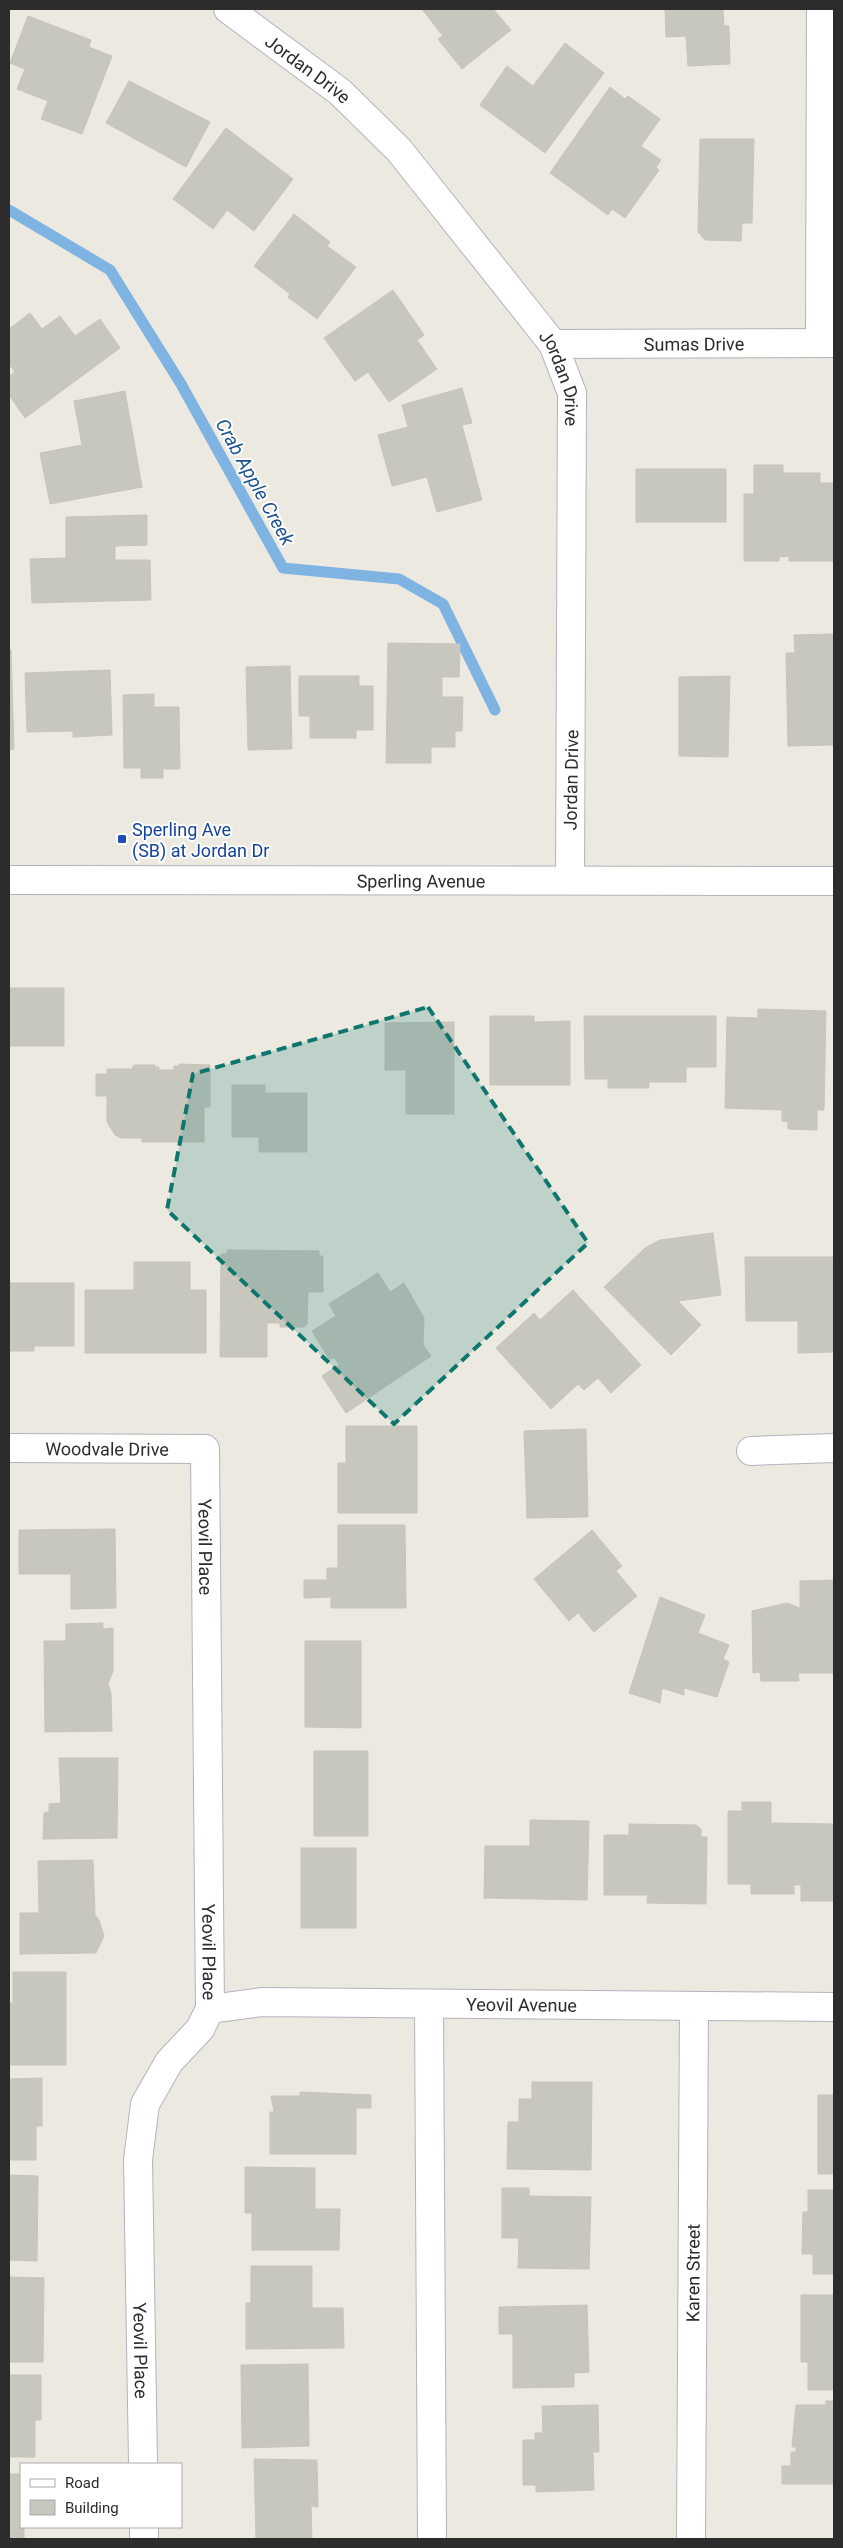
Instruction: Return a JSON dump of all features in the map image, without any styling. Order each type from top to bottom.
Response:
[{"type":"street","points":[[821,9],[827,343]]},
{"type":"street","name":"Jordan Drive","points":[[239,12],[340,92],[399,150],[554,344],[572,393],[570,880]]},
{"type":"street","name":"Sumas Drive","points":[[554,344],[827,343]]},
{"type":"street","name":"Sperling Avenue","points":[[9,880],[834,881]]},
{"type":"street","name":"Woodvale Drive","points":[[9,1448],[205,1448]]},
{"type":"street","name":"Yeovil Place","points":[[143,2463],[138,2160],[145,2104],[169,2062],[200,2029],[210,2009],[205,1448]]},
{"type":"street","points":[[751,1451],[834,1448]]},
{"type":"street","name":"Yeovil Avenue","points":[[210,2009],[262,2002],[834,2007]]},
{"type":"street","points":[[430,2004],[432,2539]]},
{"type":"street","name":"Karen Street","points":[[691,2539],[694,2007]]},
{"type":"highlighted area","points":[[428,1007],[588,1243],[394,1424],[167,1210],[193,1074]]},
{"type":"building","points":[[422,9],[493,9],[511,30],[462,69],[438,39],[443,36]]},
{"type":"building","points":[[665,9],[723,9],[724,26],[729,26],[730,64],[688,66],[686,36],[666,37]]},
{"type":"building","points":[[28,16],[91,40],[89,47],[112,56],[82,134],[41,119],[48,101],[17,89],[25,69],[10,63]]},
{"type":"building","points":[[565,43],[604,73],[545,153],[480,105],[507,66],[533,86]]},
{"type":"building","points":[[129,81],[210,122],[186,167],[106,123]]},
{"type":"building","points":[[610,87],[625,99],[628,96],[660,119],[641,146],[661,160],[656,167],[659,170],[625,218],[612,209],[608,215],[550,173]]},
{"type":"building","points":[[226,128],[293,179],[254,231],[227,210],[213,229],[173,199]]},
{"type":"building","points":[[700,139],[754,139],[752,223],[742,223],[741,241],[705,240],[698,232]]},
{"type":"building","points":[[294,214],[330,242],[327,246],[356,267],[317,319],[288,297],[290,294],[254,266]]},
{"type":"building","points":[[393,290],[424,335],[417,340],[437,369],[389,402],[368,372],[355,381],[324,338]]},
{"type":"building","points":[[30,313],[42,329],[60,316],[75,336],[100,319],[120,348],[25,418],[9,395],[9,376],[15,372],[9,364],[9,329]]},
{"type":"building","points":[[462,388],[472,423],[462,425],[482,500],[437,512],[427,477],[392,486],[378,435],[408,427],[402,405]]},
{"type":"building","points":[[125,391],[142,487],[50,504],[40,453],[82,445],[74,401]]},
{"type":"building","points":[[754,465],[783,465],[783,473],[820,473],[820,483],[834,483],[834,561],[789,561],[789,556],[779,557],[779,561],[744,561],[744,494],[754,494]]},
{"type":"building","points":[[636,469],[726,469],[726,522],[636,522]]},
{"type":"building","points":[[147,515],[147,545],[115,546],[115,560],[150,560],[151,600],[32,603],[30,559],[66,558],[66,517]]},
{"type":"building","points":[[834,634],[834,745],[788,746],[786,653],[795,653],[794,635]]},
{"type":"building","points":[[388,643],[460,644],[459,677],[442,677],[442,697],[463,697],[462,731],[455,731],[455,747],[431,747],[431,763],[386,763]]},
{"type":"building","points":[[9,650],[11,650],[14,749],[9,750]]},
{"type":"building","points":[[290,666],[292,749],[248,750],[246,667]]},
{"type":"building","points":[[110,670],[112,735],[73,737],[73,731],[27,732],[25,673]]},
{"type":"building","points":[[299,676],[359,676],[359,686],[373,686],[373,730],[356,730],[356,738],[310,738],[310,716],[299,716]]},
{"type":"building","points":[[730,676],[728,757],[679,756],[679,677]]},
{"type":"building","points":[[154,694],[154,707],[179,707],[180,769],[163,769],[163,778],[141,778],[141,768],[124,768],[123,695]]},
{"type":"building","points":[[9,988],[64,988],[64,1046],[9,1046]]},
{"type":"building","points":[[758,1009],[826,1011],[824,1110],[817,1110],[817,1130],[788,1129],[788,1122],[782,1121],[782,1110],[725,1108],[727,1017],[758,1018]]},
{"type":"building","points":[[490,1016],[534,1016],[534,1022],[570,1021],[570,1085],[490,1085]]},
{"type":"building","points":[[584,1016],[716,1016],[716,1067],[686,1067],[686,1082],[649,1082],[649,1088],[608,1088],[608,1079],[585,1079]]},
{"type":"building","points":[[454,1022],[454,1114],[406,1114],[406,1070],[385,1070],[385,1023]]},
{"type":"building","points":[[179,1064],[210,1065],[210,1107],[204,1107],[204,1142],[142,1142],[142,1138],[121,1138],[115,1135],[107,1122],[107,1096],[96,1096],[96,1074],[107,1074],[107,1069],[132,1069],[134,1065],[155,1065],[155,1067],[159,1067],[159,1070],[174,1070],[174,1066],[179,1066]]},
{"type":"building","points":[[232,1085],[265,1085],[265,1093],[307,1093],[307,1152],[259,1152],[259,1137],[232,1137]]},
{"type":"building","points":[[713,1233],[721,1295],[678,1301],[701,1325],[671,1355],[604,1287],[645,1248],[660,1240]]},
{"type":"building","points":[[227,1250],[319,1251],[319,1256],[323,1256],[323,1292],[308,1292],[307,1324],[304,1327],[280,1327],[280,1323],[267,1323],[267,1357],[220,1357],[221,1254],[227,1254]]},
{"type":"building","points":[[745,1257],[834,1257],[834,1352],[798,1353],[798,1321],[746,1321]]},
{"type":"building","points":[[134,1262],[190,1262],[190,1290],[206,1290],[206,1353],[85,1353],[85,1290],[134,1290]]},
{"type":"building","points":[[378,1273],[390,1292],[404,1283],[424,1318],[423,1345],[431,1356],[346,1413],[322,1376],[339,1365],[335,1358],[329,1359],[312,1331],[336,1316],[329,1304]]},
{"type":"building","points":[[9,1283],[74,1283],[74,1346],[34,1346],[34,1351],[9,1351]]},
{"type":"building","points":[[573,1290],[641,1365],[611,1393],[598,1378],[584,1390],[578,1384],[551,1409],[496,1348],[534,1313],[540,1320]]},
{"type":"building","points":[[346,1426],[417,1426],[417,1513],[338,1513],[338,1463],[346,1463]]},
{"type":"building","points":[[586,1429],[588,1517],[527,1518],[524,1431]]},
{"type":"building","points":[[338,1525],[405,1525],[406,1608],[331,1608],[331,1597],[304,1598],[304,1580],[327,1580],[327,1568],[338,1568]]},
{"type":"building","points":[[115,1529],[116,1608],[71,1609],[71,1574],[19,1574],[19,1530]]},
{"type":"building","points":[[592,1530],[622,1566],[616,1571],[637,1596],[594,1632],[578,1613],[569,1621],[534,1579]]},
{"type":"building","points":[[834,1580],[834,1673],[798,1673],[799,1681],[761,1681],[760,1672],[753,1673],[752,1611],[787,1603],[800,1608],[800,1581]]},
{"type":"building","points":[[660,1597],[705,1615],[698,1633],[729,1645],[723,1659],[729,1662],[717,1697],[684,1688],[684,1695],[662,1688],[660,1703],[629,1693]]},
{"type":"building","points":[[103,1623],[103,1629],[113,1628],[113,1671],[108,1684],[111,1693],[112,1731],[45,1732],[44,1641],[66,1641],[66,1624]]},
{"type":"building","points":[[305,1641],[361,1641],[361,1728],[305,1727]]},
{"type":"building","points":[[314,1751],[368,1751],[368,1836],[314,1836]]},
{"type":"building","points":[[59,1758],[118,1758],[117,1838],[43,1839],[44,1813],[49,1812],[49,1804],[61,1803]]},
{"type":"building","points":[[742,1802],[771,1802],[771,1823],[834,1824],[834,1901],[801,1901],[801,1885],[794,1885],[794,1894],[751,1894],[751,1884],[728,1884],[728,1811],[742,1811]]},
{"type":"building","points":[[530,1820],[589,1821],[587,1900],[484,1898],[485,1846],[530,1846]]},
{"type":"building","points":[[629,1824],[696,1825],[701,1829],[701,1837],[707,1837],[706,1904],[647,1903],[648,1895],[604,1895],[604,1835],[629,1835]]},
{"type":"building","points":[[301,1848],[356,1848],[356,1928],[301,1928]]},
{"type":"building","points":[[93,1860],[95,1915],[99,1920],[104,1936],[96,1953],[20,1954],[20,1913],[39,1913],[38,1861]]},
{"type":"building","points":[[13,1972],[66,1972],[66,2065],[9,2065],[9,2003],[13,2003]]},
{"type":"building","points":[[42,2078],[42,2126],[36,2126],[36,2160],[9,2160],[9,2079]]},
{"type":"building","points":[[532,2082],[592,2082],[591,2170],[507,2169],[508,2122],[519,2122],[519,2099],[532,2099]]},
{"type":"building","points":[[300,2092],[371,2095],[371,2108],[356,2108],[356,2154],[270,2154],[270,2112],[274,2112],[271,2096],[300,2096]]},
{"type":"building","points":[[818,2095],[834,2095],[834,2174],[818,2174]]},
{"type":"building","points":[[245,2167],[315,2168],[315,2209],[340,2209],[339,2250],[252,2250],[252,2213],[245,2213]]},
{"type":"building","points":[[9,2175],[38,2176],[37,2261],[9,2260]]},
{"type":"building","points":[[502,2188],[529,2188],[529,2196],[591,2197],[589,2269],[518,2268],[519,2238],[502,2238]]},
{"type":"building","points":[[808,2190],[834,2190],[834,2274],[813,2274],[813,2254],[802,2254],[803,2212],[808,2212]]},
{"type":"building","points":[[251,2266],[312,2266],[312,2308],[343,2308],[344,2348],[246,2349],[246,2303],[251,2303]]},
{"type":"building","points":[[9,2277],[44,2278],[43,2362],[9,2362]]},
{"type":"building","points":[[801,2295],[834,2295],[834,2390],[808,2390],[808,2362],[801,2362]]},
{"type":"building","points":[[587,2305],[589,2372],[574,2373],[574,2387],[513,2388],[513,2334],[499,2334],[499,2307]]},
{"type":"building","points":[[308,2364],[309,2446],[242,2448],[241,2365]]},
{"type":"building","points":[[9,2375],[41,2375],[41,2420],[35,2420],[35,2457],[9,2457]]},
{"type":"building","points":[[826,2401],[834,2401],[834,2484],[782,2484],[782,2466],[791,2466],[791,2452],[796,2452],[796,2447],[792,2447],[796,2405],[826,2405]]},
{"type":"building","points":[[598,2405],[599,2452],[593,2452],[594,2490],[536,2492],[536,2485],[523,2485],[523,2440],[535,2440],[535,2433],[543,2433],[542,2406]]},
{"type":"building","points":[[254,2459],[317,2460],[318,2507],[311,2506],[312,2539],[256,2539]]},
{"type":"building","points":[[9,2474],[20,2474],[20,2528],[24,2528],[24,2539],[9,2539]]},
{"type":"waterway","name":"Crab Apple Creek","points":[[9,210],[110,270],[181,384],[283,568],[399,579],[443,604],[495,710]]},
{"type":"place","name":"Sperling Ave (SB) at Jordan Dr","points":[[122,839]]}]
